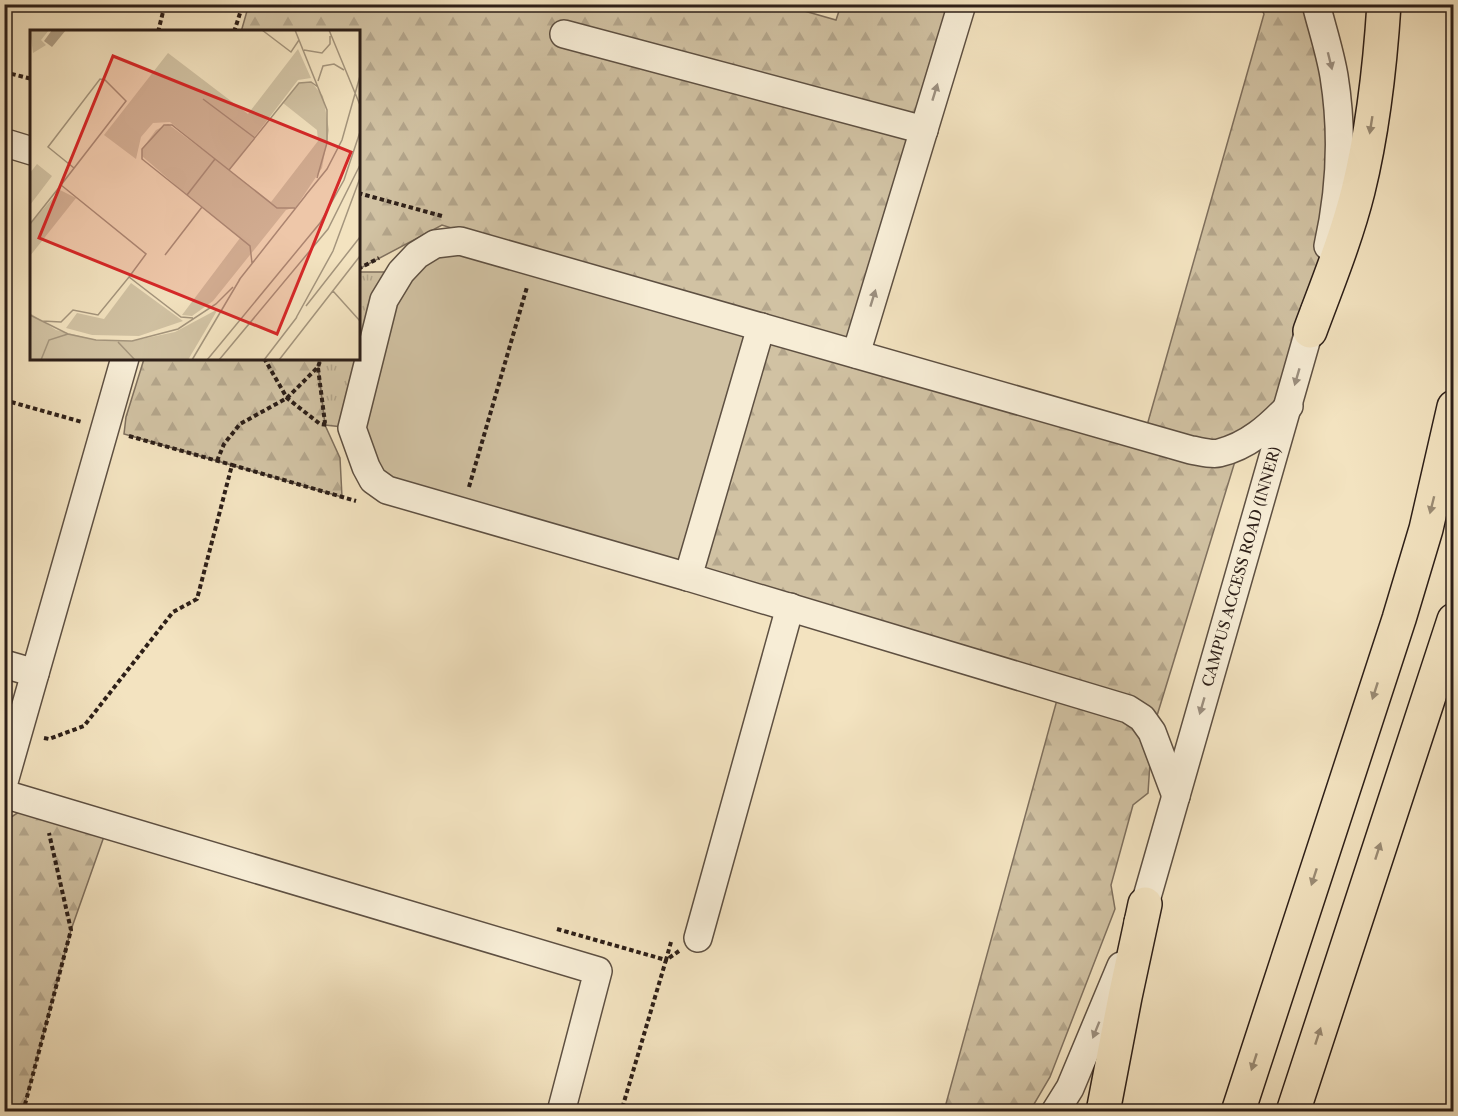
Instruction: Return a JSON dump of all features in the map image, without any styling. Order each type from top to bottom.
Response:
[{"type":"highway","points":[[1310,331],[1345,237],[1358,191],[1376,97],[1384,4]]},
{"type":"highway","points":[[1238,1112],[1402,608],[1426,529],[1454,407]]},
{"type":"highway","points":[[1293,1112],[1454,620]]},
{"type":"highway","points":[[1103,1112],[1145,904]]},
{"type":"street","points":[[856,354],[962,4]]},
{"type":"street","name":"CAMPUS ACCESS ROAD (INNER)","points":[[1055,1112],[1070,1088],[1089,1046],[1145,904],[1310,331],[1335,215],[1339,145],[1334,77],[1316,4]]},
{"type":"street","points":[[564,34],[924,130]]},
{"type":"street","points":[[4,145],[9,144],[30,150]]},
{"type":"street","points":[[1176,796],[1152,732],[1142,718],[1128,709],[688,576],[387,490],[373,480],[358,448],[352,428],[384,300],[401,272],[417,255],[435,244],[460,241],[1191,450],[1217,454],[1240,445],[1264,431],[1288,406]]},
{"type":"street","points":[[688,576],[761,327]]},
{"type":"street","points":[[4,782],[124,360]]},
{"type":"street","points":[[685,937],[790,607]]},
{"type":"street","points":[[4,664],[35,673]]},
{"type":"street","points":[[4,794],[598,971],[561,1112]]},
{"type":"path","points":[[158,30],[165,4]]},
{"type":"path","points":[[235,30],[243,4]]},
{"type":"path","points":[[4,72],[30,78]]},
{"type":"path","points":[[360,194],[453,219]]},
{"type":"path","points":[[462,512],[534,262]]},
{"type":"path","points":[[265,360],[287,398],[320,424],[352,428]]},
{"type":"path","points":[[320,360],[318,367],[325,425]]},
{"type":"path","points":[[218,461],[224,444],[240,424],[287,398],[318,367]]},
{"type":"path","points":[[4,400],[365,503]]},
{"type":"path","points":[[18,733],[49,739],[84,726],[173,612],[197,599],[232,465]]},
{"type":"path","points":[[23,1112],[71,930],[47,827],[52,808]]},
{"type":"path","points":[[685,937],[666,960],[685,937]]},
{"type":"green space","points":[[249,4],[780,4],[836,20],[841,5],[952,5],[856,354],[1144,436],[1264,14],[1259,5],[1316,5],[1335,215],[1289,406],[1240,445],[1152,732],[1148,793],[1133,805],[1111,885],[1115,909],[1050,1077],[1030,1111],[944,1111],[1060,689],[688,577],[761,327],[817,342],[442,225],[360,268],[360,30],[242,30]]},
{"type":"green space","points":[[435,244],[761,327],[688,577],[387,490],[358,448],[384,300]]},
{"type":"green space","points":[[360,272],[401,272],[352,428],[325,425],[318,367],[321,360],[360,360]]},
{"type":"green space","points":[[144,360],[321,360],[318,367],[325,425],[340,458],[342,497],[124,434],[126,417]]},
{"type":"green space","points":[[22,810],[108,825],[71,930],[23,1111],[5,1112],[5,821]]}]
